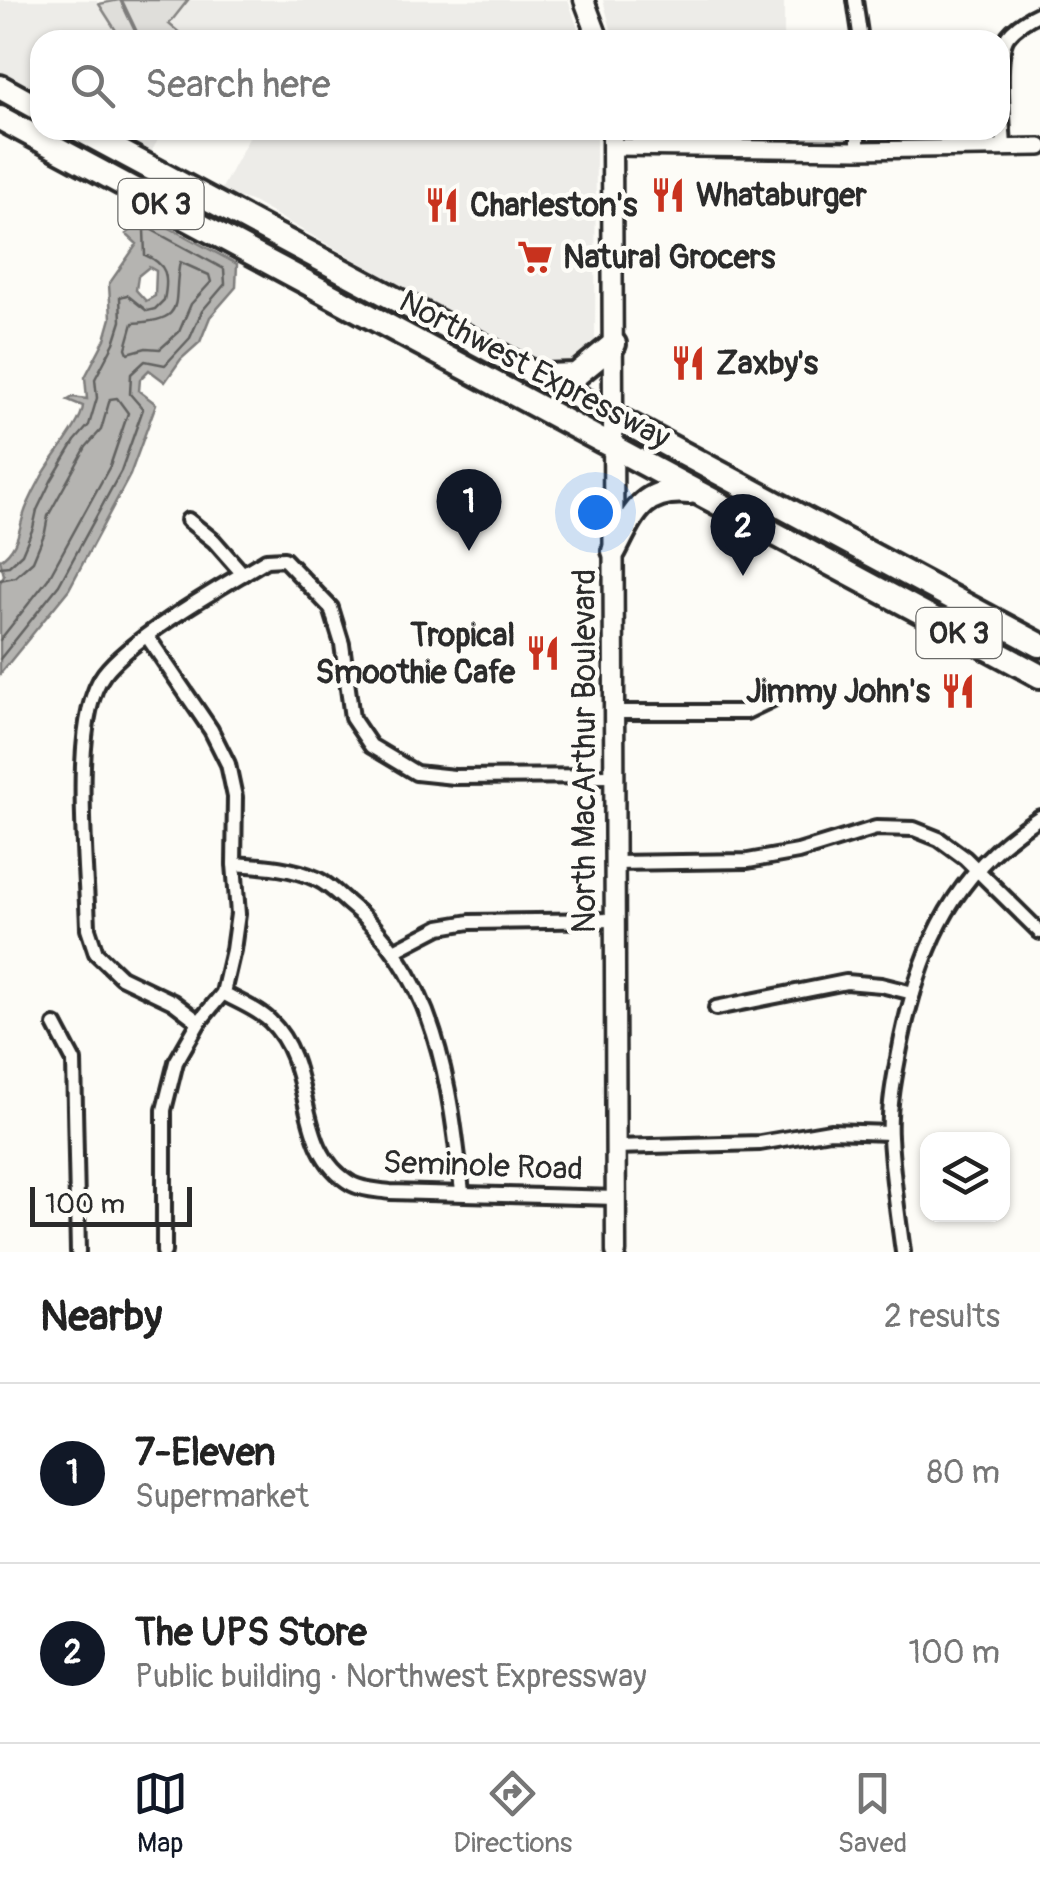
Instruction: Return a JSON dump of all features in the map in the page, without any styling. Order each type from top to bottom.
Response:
[{"type":"highway","points":[[0,88],[30,104]]},
{"type":"highway","name":"Northwest Expressway","points":[[3,126],[366,314],[1040,676]]},
{"type":"highway","name":"Northwest Expressway","points":[[99,140],[1030,640]]},
{"type":"highway","points":[[366,314],[379,290]]},
{"type":"highway","points":[[540,376],[576,375],[614,344]]},
{"type":"highway","points":[[614,551],[637,510],[650,498],[667,492],[696,492]]},
{"type":"highway","points":[[878,590],[940,600],[951,596]]},
{"type":"highway","points":[[940,622],[958,616],[1030,640]]},
{"type":"main road","points":[[584,0],[595,30]]},
{"type":"main road","name":"North MacArthur Boulevard","points":[[612,140],[616,1252]]},
{"type":"street","points":[[855,0],[860,30]]},
{"type":"street","points":[[1010,34],[1040,13]]},
{"type":"street","points":[[653,140],[858,150],[1040,147]]},
{"type":"street","points":[[858,140],[858,150]]},
{"type":"street","points":[[1004,140],[1004,147]]},
{"type":"street","points":[[188,520],[243,574]]},
{"type":"street","points":[[199,1022],[173,1002],[121,978],[96,953],[88,930],[83,749],[90,706],[104,674],[146,636],[266,560],[284,559],[331,608],[342,644],[352,718],[372,746],[416,773],[454,777],[614,776]]},
{"type":"street","points":[[146,636],[212,730],[228,764],[236,796],[234,864],[238,914],[223,993],[199,1022],[176,1062],[164,1110],[164,1252]]},
{"type":"street","points":[[614,712],[746,712],[777,698]]},
{"type":"street","points":[[904,1252],[889,1134],[899,1053],[913,993],[937,927],[976,868],[1007,839],[1040,817]]},
{"type":"street","points":[[614,863],[762,860],[862,831],[891,827],[930,834],[976,868],[1040,932]]},
{"type":"street","points":[[234,864],[282,868],[320,880],[372,920],[412,975],[431,1023],[453,1108],[462,1192]]},
{"type":"street","points":[[394,951],[440,927],[470,922],[614,920]]},
{"type":"street","points":[[716,1008],[846,982],[913,993]]},
{"type":"street","name":"Seminole Road","points":[[223,993],[270,1020],[303,1078],[314,1139],[327,1164],[355,1186],[390,1192],[616,1198]]},
{"type":"street","points":[[55,1026],[74,1061],[78,1252]]},
{"type":"street","points":[[615,1147],[741,1144],[841,1130],[889,1134]]},
{"type":"shaded area","points":[[0,0],[96,0],[116,30],[30,30],[30,89],[0,75]]},
{"type":"shaded area","points":[[119,0],[188,0],[169,24],[176,30],[116,30],[99,4]]},
{"type":"shaded area","points":[[188,0],[568,0],[578,30],[176,30],[169,24]]},
{"type":"shaded area","points":[[603,0],[784,0],[784,30],[611,30]]},
{"type":"shaded area","points":[[124,140],[158,140],[150,154]]},
{"type":"shaded area","points":[[248,140],[596,140],[595,346],[582,366],[553,369],[538,363],[251,201],[220,192]]},
{"type":"water","points":[[134,209],[237,264],[236,287],[210,317],[200,342],[181,359],[165,382],[149,370],[140,379],[139,391],[156,404],[130,475],[69,589],[0,674],[0,583],[4,575],[0,560],[15,542],[35,488],[81,414],[83,406],[68,400],[87,399],[85,377],[111,318],[109,284],[137,244],[126,234],[134,228]],"holes":[[[149,267],[156,271],[155,296],[146,301],[136,290],[138,276]]]},
{"type":"waterway","points":[[121,0],[135,30]]},
{"type":"place","name":"Whataburger","points":[[668,195]]},
{"type":"place","name":"Charleston's","points":[[442,205]]},
{"type":"place","name":"Natural Grocers","points":[[535,257]]},
{"type":"place","name":"Zaxby's","points":[[688,363]]},
{"type":"place","name":"7-Eleven","points":[[469,551]]},
{"type":"place","name":"The UPS Store","points":[[743,576]]},
{"type":"place","name":"Tropical Smoothie Cafe","points":[[543,653]]},
{"type":"place","name":"Jimmy John's","points":[[958,691]]}]
